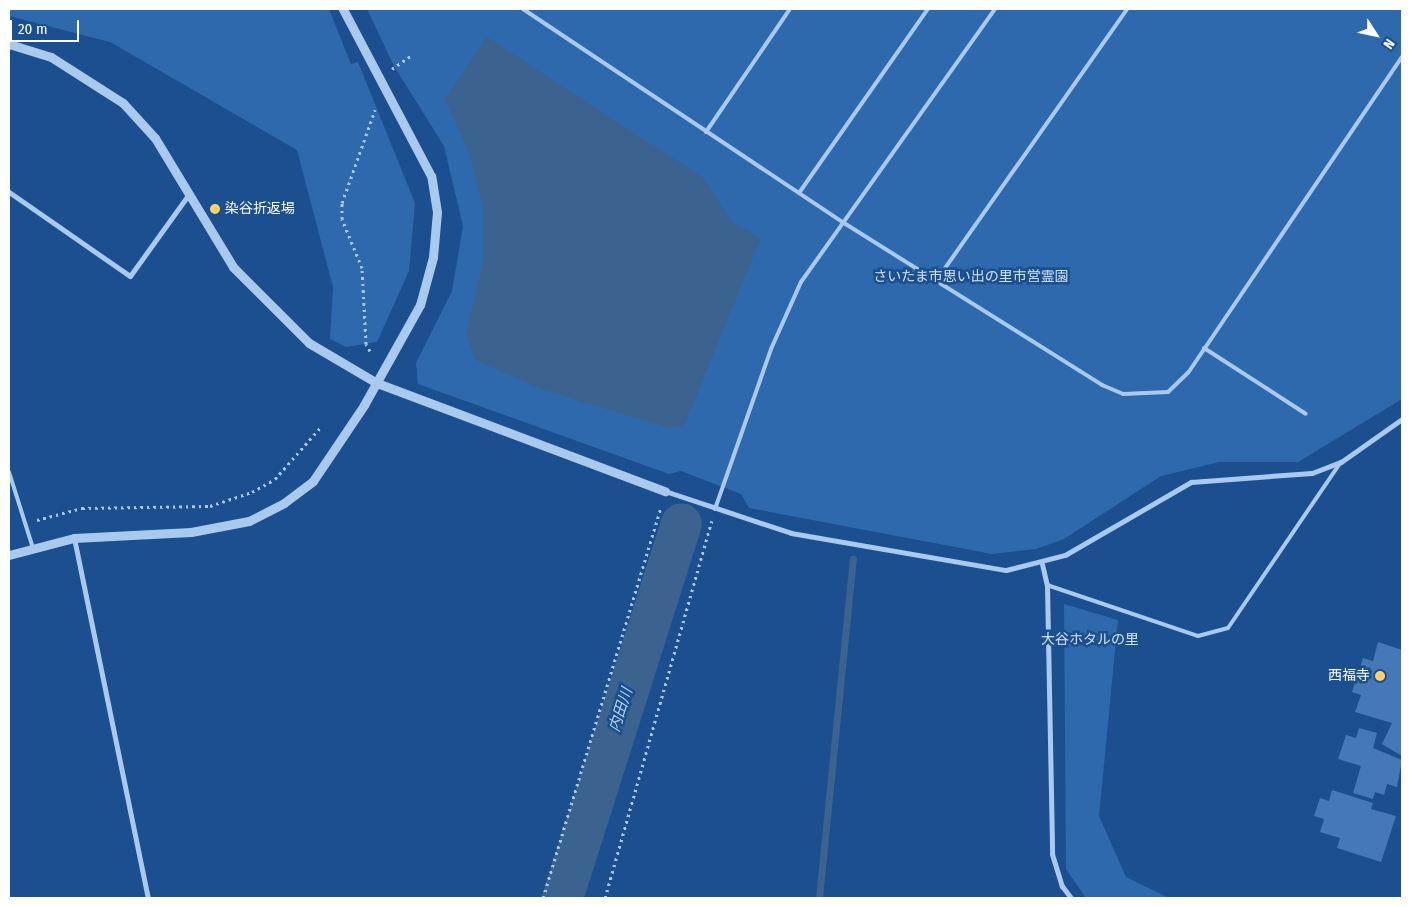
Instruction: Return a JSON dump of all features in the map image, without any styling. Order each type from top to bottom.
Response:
[{"type":"street","points":[[9,555],[74,538],[213,529],[270,511],[313,481],[325,466],[377,383],[420,305],[433,258],[437,212],[431,176],[343,9]]},
{"type":"street","points":[[9,44],[51,57],[123,103],[155,138],[233,267],[255,293],[309,342],[377,383],[665,491],[791,533],[995,570],[1042,564],[1191,482],[1312,472],[1342,462],[1402,418]]},
{"type":"street","points":[[9,192],[130,276],[189,194]]},
{"type":"street","points":[[74,538],[148,898]]},
{"type":"street","points":[[1042,564],[1047,585],[1052,854],[1062,886],[1070,898]]},
{"type":"lane","points":[[523,9],[844,223],[1102,386],[1123,394],[1168,392],[1204,348],[1402,58]]},
{"type":"lane","points":[[706,132],[790,9]]},
{"type":"lane","points":[[799,193],[928,9]]},
{"type":"lane","points":[[715,509],[771,349],[801,282],[995,9]]},
{"type":"lane","points":[[936,281],[1127,9]]},
{"type":"lane","points":[[1204,348],[1306,414]]},
{"type":"lane","points":[[1047,585],[1198,636],[1228,628],[1342,462]]},
{"type":"lane","points":[[9,472],[27,524],[33,548]]},
{"type":"path","points":[[389,71],[412,55]]},
{"type":"path","points":[[370,351],[366,344],[362,268],[342,219],[342,203],[375,110]]},
{"type":"path","points":[[27,524],[82,508],[210,506],[252,492],[274,479],[320,428]]},
{"type":"path","points":[[543,898],[665,491]]},
{"type":"path","points":[[605,898],[715,509]]},
{"type":"green space","points":[[9,9],[329,9],[351,64],[358,62],[415,203],[409,271],[377,342],[346,347],[330,339],[333,287],[297,150],[110,42],[9,16]]},
{"type":"green space","name":"さいたま市思い出の里市営霊園","points":[[367,9],[1402,9],[1402,399],[1298,462],[1219,462],[1161,476],[1064,539],[1036,549],[992,554],[749,508],[741,494],[681,471],[669,474],[418,384],[416,363],[452,291],[463,226],[444,146],[394,66]]},
{"type":"green space","name":"大谷ホタルの里","points":[[1064,604],[1118,620],[1099,816],[1126,877],[1169,898],[1086,898],[1066,869]]},
{"type":"shaded area","points":[[487,37],[702,177],[732,222],[761,238],[684,426],[669,428],[544,390],[475,360],[466,333],[483,263],[483,208],[469,152],[445,100]]},
{"type":"building","name":"西福寺","points":[[1378,642],[1402,650],[1402,756],[1382,744],[1392,723],[1355,712],[1361,695],[1352,692],[1363,658],[1373,661]]},
{"type":"building","points":[[1359,728],[1377,733],[1373,748],[1402,760],[1397,787],[1387,784],[1384,795],[1375,792],[1373,799],[1353,793],[1361,766],[1338,759],[1346,735],[1356,738]]},
{"type":"building","points":[[1332,790],[1373,803],[1371,809],[1396,816],[1381,862],[1337,848],[1340,838],[1320,832],[1324,819],[1314,816],[1320,798],[1329,801]]},
{"type":"waterway","name":"内田川","points":[[562,898],[681,523]]},
{"type":"waterway","points":[[819,898],[853,559]]},
{"type":"place","name":"染谷折返場","points":[[215,209]]},
{"type":"place","name":"西福寺","points":[[1380,676]]}]
